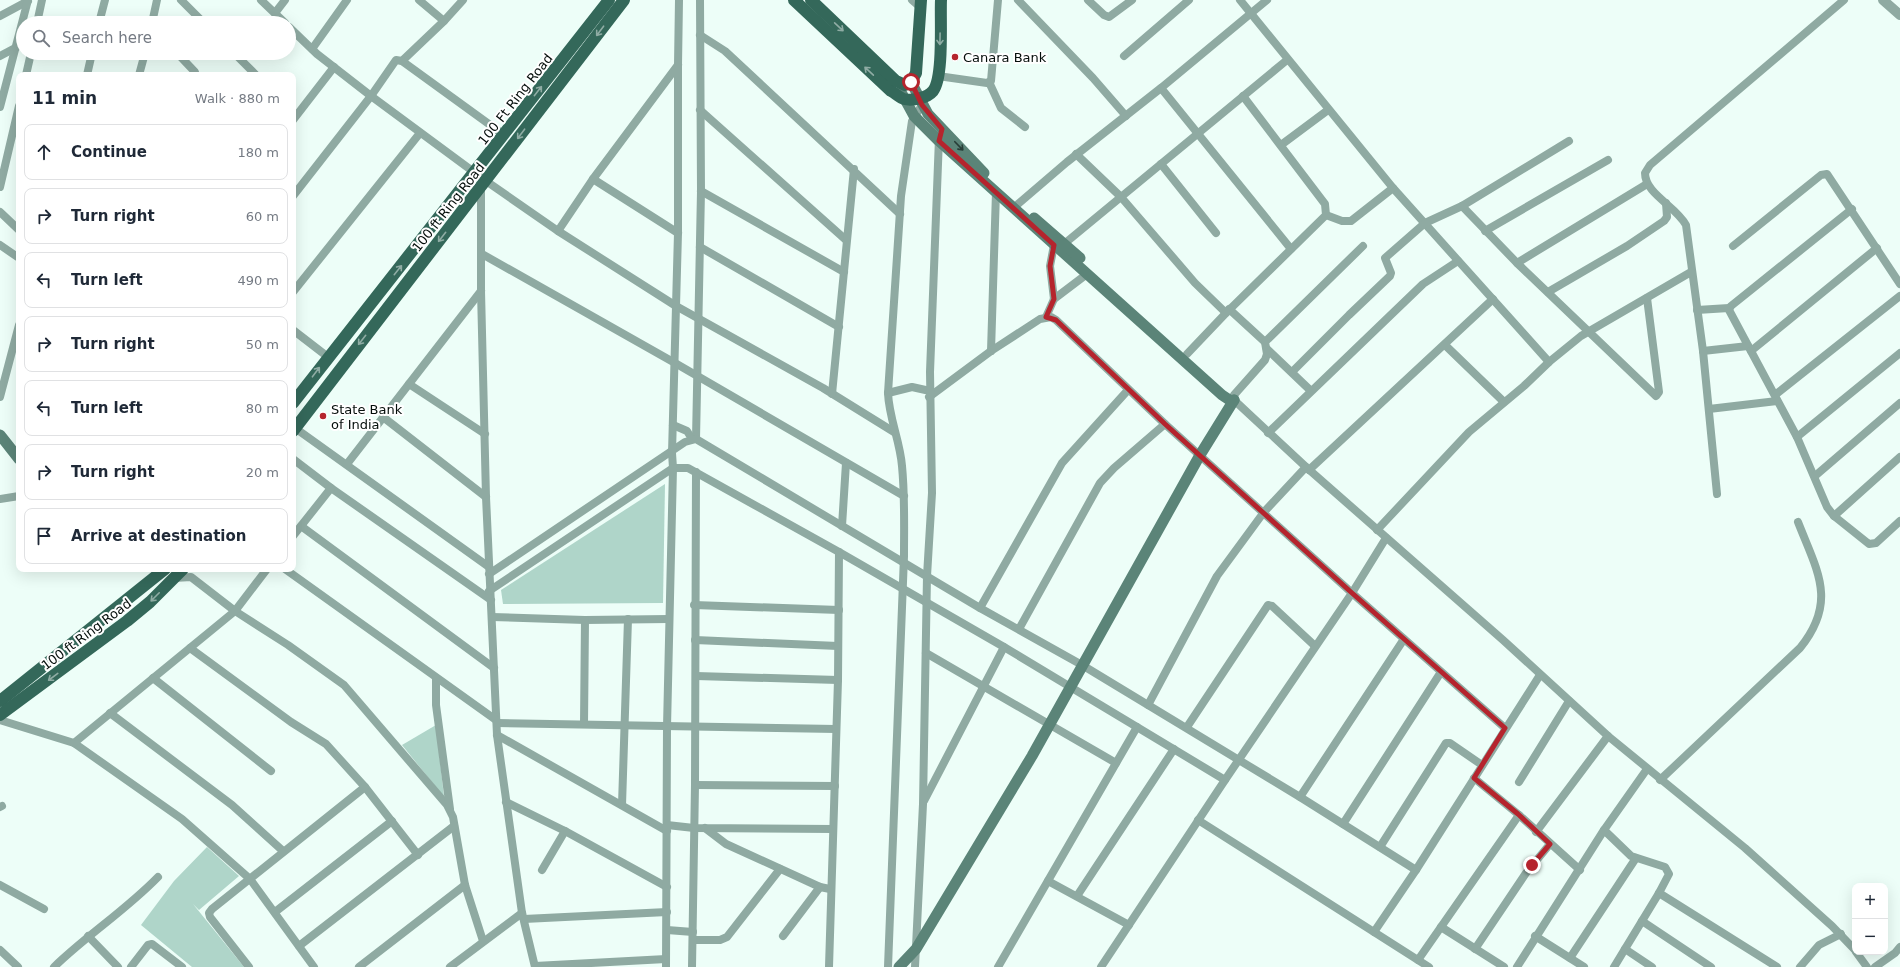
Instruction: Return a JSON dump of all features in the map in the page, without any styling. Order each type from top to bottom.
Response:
[{"type":"main road","name":"100 Ft Ring Road","points":[[296,399],[328,356],[475,173],[609,0]]},
{"type":"main road","name":"100 ft Ring Road","points":[[296,427],[624,0]]},
{"type":"main road","points":[[794,0],[891,91],[904,99],[920,102]]},
{"type":"main road","points":[[811,0],[896,80],[905,85],[911,82],[916,73],[918,2]]},
{"type":"main road","points":[[920,102],[932,91],[938,76],[941,0]]},
{"type":"main road","points":[[896,80],[904,99],[914,116],[939,141],[996,192],[1187,354],[1234,398]]},
{"type":"main road","points":[[911,82],[920,102],[942,129],[989,178],[1018,204],[1087,274],[1222,395],[1230,401],[1234,398]]},
{"type":"main road","points":[[899,967],[916,949],[1049,724],[1200,455],[1234,398]]},
{"type":"main road","points":[[0,435],[16,455]]},
{"type":"main road","name":"100 Ft Ring Road","points":[[0,701],[159,572]]},
{"type":"main road","name":"100 ft Ring Road","points":[[0,715],[127,621],[150,602],[179,573]]},
{"type":"street","points":[[39,16],[42,0]]},
{"type":"street","points":[[101,16],[105,0]]},
{"type":"street","points":[[154,16],[157,0]]},
{"type":"street","points":[[181,0],[197,16]]},
{"type":"street","points":[[261,0],[278,16]]},
{"type":"street","points":[[275,13],[285,0]]},
{"type":"street","points":[[312,49],[347,0]]},
{"type":"street","points":[[419,0],[444,22]]},
{"type":"street","points":[[402,61],[444,22],[463,0]]},
{"type":"street","points":[[483,183],[481,291],[489,591],[492,617],[496,721],[506,802],[523,916],[535,967],[666,963],[667,727],[678,234],[679,0]]},
{"type":"street","points":[[694,439],[697,377],[697,317],[701,191],[700,0]]},
{"type":"street","points":[[998,0],[989,82],[1001,108],[1025,127]]},
{"type":"street","points":[[1018,0],[1093,78],[1126,116]]},
{"type":"street","points":[[1088,0],[1104,15],[1109,17],[1132,0]]},
{"type":"street","points":[[1124,56],[1189,0]]},
{"type":"street","points":[[1240,0],[1287,60],[1393,188],[1549,362]]},
{"type":"street","points":[[1018,204],[1076,154],[1162,88],[1267,0]]},
{"type":"street","points":[[1717,494],[1709,409],[1686,226],[1682,217],[1646,184],[1645,173],[1650,166],[1844,0]]},
{"type":"street","points":[[1883,0],[1900,16]]},
{"type":"street","points":[[0,16],[28,1]]},
{"type":"street","points":[[24,16],[28,1]]},
{"type":"street","points":[[296,34],[312,49],[371,96],[475,173],[483,183],[676,306],[832,394],[894,432]]},
{"type":"street","points":[[700,35],[725,51],[854,169],[900,214]]},
{"type":"street","points":[[0,56],[16,48]]},
{"type":"street","points":[[0,108],[16,51]]},
{"type":"street","points":[[27,72],[29,60]]},
{"type":"street","points":[[88,72],[90,60]]},
{"type":"street","points":[[140,72],[142,60]]},
{"type":"street","points":[[183,60],[194,72]]},
{"type":"street","points":[[241,60],[253,72]]},
{"type":"street","points":[[296,192],[371,96],[396,60],[402,61],[504,136]]},
{"type":"street","points":[[1054,299],[1050,266],[1059,245],[1121,197],[1287,60]]},
{"type":"street","points":[[558,231],[593,179],[678,65]]},
{"type":"street","points":[[296,114],[334,66]]},
{"type":"street","points":[[938,76],[989,82]]},
{"type":"street","points":[[1162,88],[1292,249]]},
{"type":"street","points":[[1243,96],[1325,204],[1326,215]]},
{"type":"street","points":[[888,967],[903,563],[904,496],[902,466],[889,413],[888,393],[900,214],[909,136],[914,116],[920,102]]},
{"type":"street","points":[[700,110],[846,240]]},
{"type":"street","points":[[1281,145],[1328,110]]},
{"type":"street","points":[[915,967],[923,804],[927,576],[932,493],[930,394],[939,141],[942,129]]},
{"type":"street","points":[[0,187],[16,132]]},
{"type":"street","points":[[296,288],[420,133]]},
{"type":"street","points":[[1292,372],[1349,314],[1390,276],[1391,272],[1385,260],[1386,256],[1425,224],[1462,206],[1569,142]]},
{"type":"street","points":[[1076,154],[1121,197],[1195,283],[1266,346],[1310,390]]},
{"type":"street","points":[[1486,231],[1608,160]]},
{"type":"street","points":[[1160,164],[1216,233]]},
{"type":"street","points":[[832,394],[854,169]]},
{"type":"street","points":[[1733,246],[1824,174],[1830,176],[1900,284]]},
{"type":"street","points":[[593,179],[678,234]]},
{"type":"street","points":[[1517,263],[1646,184]]},
{"type":"street","points":[[1326,215],[1342,221],[1351,221],[1393,188]]},
{"type":"street","points":[[701,191],[844,272]]},
{"type":"street","points":[[991,351],[996,192]]},
{"type":"street","points":[[1548,292],[1627,246],[1664,221],[1667,217],[1666,203]]},
{"type":"street","points":[[1462,206],[1517,263],[1653,395],[1658,395],[1659,392],[1647,298]]},
{"type":"street","points":[[1697,310],[1729,308],[1852,209]]},
{"type":"street","points":[[0,212],[16,227]]},
{"type":"street","points":[[1187,354],[1227,311],[1326,215]]},
{"type":"street","points":[[0,245],[16,256]]},
{"type":"street","points":[[700,246],[839,327]]},
{"type":"street","points":[[1363,246],[1266,346],[1265,360],[1234,398],[1307,469],[1497,635],[1608,736],[1745,848],[1841,934],[1852,946]]},
{"type":"street","points":[[1702,351],[1749,349],[1877,248]]},
{"type":"street","points":[[482,254],[675,363],[904,496]]},
{"type":"street","points":[[1268,432],[1310,390],[1423,284],[1458,261]]},
{"type":"street","points":[[1377,530],[1469,432],[1549,362],[1577,339],[1691,272]]},
{"type":"street","points":[[1046,317],[1054,299],[1087,274]]},
{"type":"street","points":[[347,464],[481,291]]},
{"type":"street","points":[[1709,409],[1776,398],[1900,296]]},
{"type":"street","points":[[1148,705],[1207,592],[1264,512],[1307,469],[1494,300]]},
{"type":"street","points":[[467,309],[482,307]]},
{"type":"street","points":[[1729,308],[1749,349],[1797,437],[1828,507],[1834,516],[1866,543],[1872,545],[1900,521]]},
{"type":"street","points":[[930,394],[1040,319],[1046,317],[1056,320],[1165,424],[1352,593],[1505,728]]},
{"type":"street","points":[[296,332],[328,356]]},
{"type":"street","points":[[0,397],[16,336]]},
{"type":"street","points":[[1445,345],[1504,402]]},
{"type":"street","points":[[1797,437],[1900,353]]},
{"type":"street","points":[[409,384],[485,434]]},
{"type":"street","points":[[888,393],[912,387],[930,394]]},
{"type":"street","points":[[980,608],[1062,463],[1128,390]]},
{"type":"street","points":[[1815,476],[1900,403]]},
{"type":"street","points":[[384,417],[486,497]]},
{"type":"street","points":[[1019,629],[1100,483],[1114,468],[1165,424]]},
{"type":"street","points":[[673,425],[687,431],[694,439],[903,563],[1187,727],[1416,870]]},
{"type":"street","points":[[296,431],[347,464],[489,571]]},
{"type":"street","points":[[489,571],[694,439]]},
{"type":"street","points":[[1834,516],[1900,457]]},
{"type":"street","points":[[296,460],[331,488],[491,600]]},
{"type":"street","points":[[842,526],[846,463]]},
{"type":"street","points":[[489,591],[673,468],[684,467],[696,472],[839,552],[1004,647],[1225,780]]},
{"type":"street","points":[[692,967],[696,676],[694,605],[696,472]]},
{"type":"street","points":[[296,532],[331,488]]},
{"type":"street","points":[[0,499],[16,496]]},
{"type":"street","points":[[1660,780],[1800,648],[1814,628],[1822,606],[1820,582],[1798,522]]},
{"type":"street","points":[[301,526],[494,668]]},
{"type":"street","points":[[1101,967],[1198,820],[1352,593],[1386,538]]},
{"type":"street","points":[[829,967],[830,889],[838,680],[839,552]]},
{"type":"street","points":[[74,743],[235,611],[265,572]]},
{"type":"street","points":[[289,572],[496,721],[667,727],[836,729]]},
{"type":"street","points":[[179,573],[191,577],[235,611],[288,644],[344,685],[451,810]]},
{"type":"street","points":[[694,605],[839,610]]},
{"type":"street","points":[[1187,727],[1268,605],[1272,606],[1315,646]]},
{"type":"street","points":[[492,617],[585,620],[669,619]]},
{"type":"street","points":[[622,805],[628,619]]},
{"type":"street","points":[[584,724],[585,620]]},
{"type":"street","points":[[1300,797],[1404,639]]},
{"type":"street","points":[[695,640],[838,646]]},
{"type":"street","points":[[923,804],[1004,647]]},
{"type":"street","points":[[190,648],[291,722],[326,744],[365,787],[418,855]]},
{"type":"street","points":[[926,652],[1116,763]]},
{"type":"street","points":[[1343,824],[1441,672]]},
{"type":"street","points":[[1374,932],[1416,870],[1540,675]]},
{"type":"street","points":[[696,676],[838,680]]},
{"type":"street","points":[[153,678],[271,771]]},
{"type":"street","points":[[436,678],[436,705],[451,810],[465,885],[483,941]]},
{"type":"street","points":[[1519,782],[1569,701]]},
{"type":"street","points":[[110,713],[232,805],[283,851]]},
{"type":"street","points":[[0,720],[74,743],[182,819],[250,879],[314,967]]},
{"type":"street","points":[[998,967],[1137,727]]},
{"type":"street","points":[[497,735],[622,805],[667,828],[833,829]]},
{"type":"street","points":[[1536,832],[1608,736]]},
{"type":"street","points":[[1380,847],[1446,743],[1450,743],[1482,765]]},
{"type":"street","points":[[1077,896],[1174,749]]},
{"type":"street","points":[[1516,967],[1535,936],[1580,870],[1604,830],[1647,769]]},
{"type":"street","points":[[1474,778],[1518,814],[1536,832],[1580,870]]},
{"type":"street","points":[[695,785],[835,786]]},
{"type":"street","points":[[249,967],[209,913],[283,851],[365,787]]},
{"type":"street","points":[[506,802],[565,831],[667,887]]},
{"type":"street","points":[[1418,960],[1494,852],[1518,814]]},
{"type":"street","points":[[1198,820],[1428,967]]},
{"type":"street","points":[[275,912],[392,821]]},
{"type":"street","points":[[299,946],[454,826]]},
{"type":"street","points":[[705,828],[721,841],[820,887],[830,889]]},
{"type":"street","points":[[1604,830],[1626,853],[1636,858],[1662,866],[1668,870],[1667,878],[1659,893],[1614,967]]},
{"type":"street","points":[[542,870],[565,831]]},
{"type":"street","points":[[1475,949],[1526,873],[1550,844]]},
{"type":"street","points":[[1570,958],[1636,858]]},
{"type":"street","points":[[667,930],[720,940],[727,937],[780,869]]},
{"type":"street","points":[[54,967],[88,936],[133,902],[158,877]]},
{"type":"street","points":[[1048,881],[1129,925]]},
{"type":"street","points":[[0,885],[44,909]]},
{"type":"street","points":[[359,967],[465,885]]},
{"type":"street","points":[[783,936],[820,887]]},
{"type":"street","points":[[1659,893],[1777,967]]},
{"type":"street","points":[[450,967],[483,941],[523,916],[667,912]]},
{"type":"street","points":[[1642,921],[1711,967]]},
{"type":"street","points":[[1441,927],[1504,967]]},
{"type":"street","points":[[1800,967],[1819,945],[1841,934]]},
{"type":"street","points":[[88,936],[118,967]]},
{"type":"street","points":[[1535,936],[1584,967]]},
{"type":"street","points":[[131,967],[148,945],[152,944],[182,967]]},
{"type":"street","points":[[1875,967],[1895,953],[1900,947]]},
{"type":"street","points":[[1625,949],[1652,967]]},
{"type":"street","points":[[0,950],[18,967]]},
{"type":"street","points":[[1859,955],[1867,967]]},
{"type":"green space","points":[[665,484],[663,603],[503,604],[501,590]]},
{"type":"green space","points":[[436,725],[444,797],[402,745]]},
{"type":"green space","points":[[207,847],[239,876],[199,910],[193,904],[244,967],[192,967],[141,925],[174,881]]},
{"type":"place","name":"Canara Bank","points":[[955,57]]},
{"type":"place","name":"State Bank of India","points":[[323,416]]},
{"type":"route","points":[[911,82],[922,105],[942,129],[939,141],[1054,245],[1050,266],[1054,299],[1046,317],[1052,317],[1056,320],[1165,424],[1352,593],[1505,728],[1474,778],[1518,814],[1550,844],[1532,865]]}]
